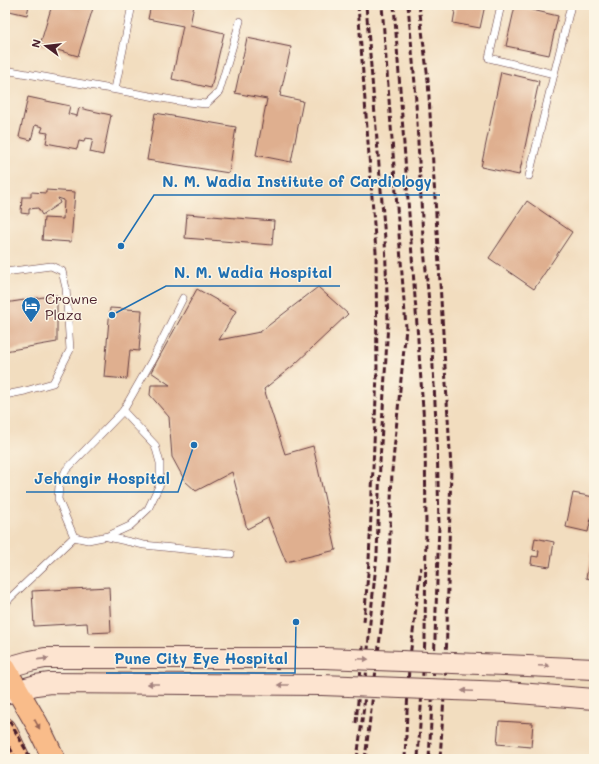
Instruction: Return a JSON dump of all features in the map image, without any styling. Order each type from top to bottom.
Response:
[{"type":"highway","points":[[5,669],[11,693],[37,724],[54,759]]},
{"type":"highway","points":[[5,729],[19,759]]},
{"type":"main road","points":[[5,669],[45,658],[324,658],[594,669]]},
{"type":"main road","points":[[11,693],[50,683],[322,685],[506,692],[594,699]]},
{"type":"lane","points":[[115,89],[132,5]]},
{"type":"lane","points":[[501,5],[489,58],[554,74]]},
{"type":"lane","points":[[529,176],[571,5]]},
{"type":"lane","points":[[5,70],[178,101],[206,104],[219,92],[240,20]]},
{"type":"lane","points":[[5,272],[51,266],[62,271],[66,288],[70,350],[54,383],[5,395]]},
{"type":"lane","points":[[74,537],[58,499],[59,486],[66,470],[123,411],[151,362],[183,298]]},
{"type":"lane","points":[[74,537],[88,540],[108,536],[130,526],[148,509],[160,484],[160,463],[156,445],[123,411]]},
{"type":"lane","points":[[108,536],[144,545],[231,554]]},
{"type":"lane","points":[[5,605],[10,598],[74,537]]},
{"type":"building","points":[[5,5],[29,5],[27,15],[5,10]]},
{"type":"building","points":[[52,5],[94,5],[78,56],[40,45]]},
{"type":"building","points":[[151,5],[194,5],[190,25],[224,33],[211,88],[172,79],[183,26],[148,19]]},
{"type":"building","points":[[456,5],[485,5],[480,28],[453,23]]},
{"type":"building","points":[[515,6],[558,16],[549,55],[506,46]]},
{"type":"building","points":[[247,38],[291,47],[280,96],[303,101],[291,162],[256,155],[267,99],[235,93]]},
{"type":"building","points":[[501,72],[539,81],[519,175],[481,167]]},
{"type":"building","points":[[28,97],[70,106],[68,114],[77,116],[79,108],[111,115],[103,155],[90,152],[93,139],[85,138],[84,142],[79,141],[77,149],[46,143],[48,133],[41,132],[43,127],[35,125],[31,140],[19,137]]},
{"type":"building","points":[[155,113],[236,127],[229,173],[147,160]]},
{"type":"building","points":[[46,190],[75,192],[71,242],[42,240],[44,218],[63,219],[64,200],[58,198],[60,203],[42,215],[38,208],[29,209],[29,214],[21,213],[22,197],[31,197],[31,192],[46,193]]},
{"type":"building","points":[[527,201],[572,232],[534,289],[489,258]]},
{"type":"building","points":[[187,214],[274,221],[272,245],[185,238]]},
{"type":"building","points":[[318,287],[348,314],[294,365],[264,389],[285,454],[313,446],[336,550],[286,562],[268,518],[247,529],[232,472],[196,491],[185,481],[172,457],[169,417],[150,395],[151,385],[170,385],[151,372],[197,289],[236,311],[219,340],[260,332]]},
{"type":"building","name":"Crowne Plaza","points":[[57,295],[57,342],[5,351],[5,303]]},
{"type":"building","points":[[110,308],[142,310],[139,351],[130,350],[127,379],[104,377]]},
{"type":"building","points":[[573,493],[594,497],[594,505],[588,532],[566,527]]},
{"type":"building","points":[[535,538],[554,542],[550,567],[531,564],[532,556],[538,557],[539,551],[533,550]]},
{"type":"building","points":[[594,544],[594,580],[586,578]]},
{"type":"building","points":[[109,587],[111,632],[88,633],[87,623],[34,626],[32,591]]},
{"type":"building","points":[[499,721],[533,723],[531,747],[497,744]]},
{"type":"railway","points":[[358,5],[376,252],[377,374],[369,561],[364,622]]},
{"type":"railway","points":[[357,759],[364,706],[370,622],[377,555],[380,462],[388,322],[385,239],[366,5]]},
{"type":"railway","points":[[365,759],[389,564],[392,471],[406,328],[382,5]]},
{"type":"railway","points":[[394,5],[425,437],[425,638],[418,759]]},
{"type":"railway","points":[[408,5],[415,84],[423,238],[430,313],[437,439],[439,525],[429,759]]},
{"type":"railway","points":[[419,5],[428,80],[451,468],[446,666],[440,759]]},
{"type":"railway","points":[[405,759],[409,665],[421,567]]},
{"type":"railway","points":[[356,723],[363,646]]},
{"type":"railway","points":[[5,713],[31,759]]},
{"type":"railway","points":[[5,739],[16,759]]},
{"type":"place","name":"N. M. Wadia Institute of Cardiology","points":[[121,246]]},
{"type":"place","name":"N. M. Wadia Hospital","points":[[112,315]]},
{"type":"place","name":"Crowne Plaza","points":[[31,323]]},
{"type":"place","name":"Jehangir Hospital","points":[[194,445]]},
{"type":"place","name":"Pune City Eye Hospital","points":[[296,622]]}]
